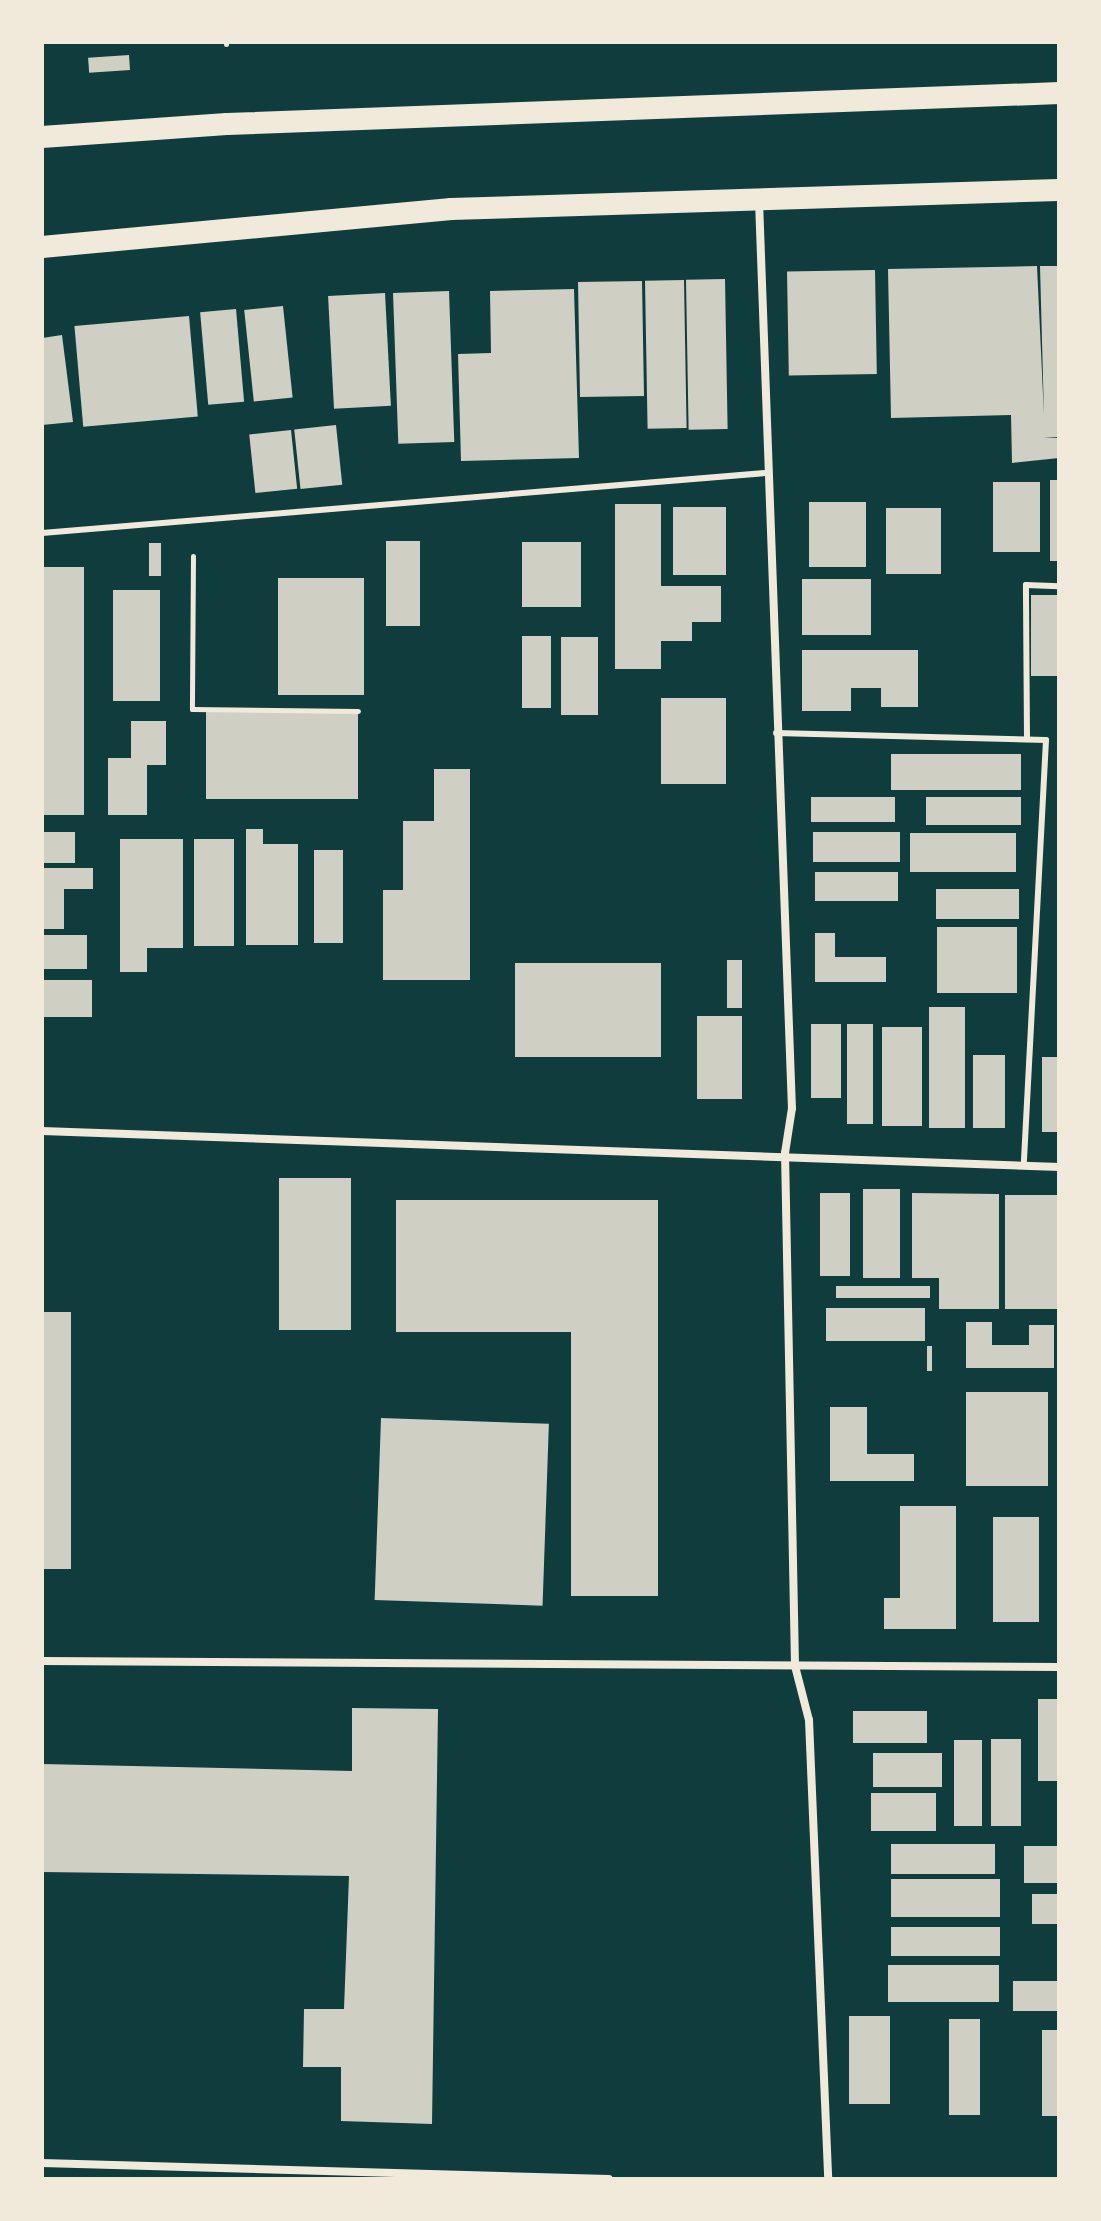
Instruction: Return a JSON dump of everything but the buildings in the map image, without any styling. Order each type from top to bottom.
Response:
[{"type":"highway","points":[[42,137],[227,124],[1059,93]]},
{"type":"highway","points":[[42,247],[451,209],[759,196],[1059,190]]},
{"type":"street","points":[[759,196],[766,473],[792,1108],[785,1153],[795,1666],[809,1720],[828,2179]]},
{"type":"street","points":[[42,1131],[785,1153],[1059,1167]]},
{"type":"street","points":[[42,1661],[1059,1667]]},
{"type":"street","points":[[42,2163],[609,2179]]},
{"type":"lane","points":[[42,533],[766,473]]},
{"type":"lane","points":[[1027,739],[1026,585],[1059,586]]},
{"type":"lane","points":[[776,733],[1046,740],[1024,1165]]},
{"type":"path","points":[[194,522],[192,709],[358,711]]}]
